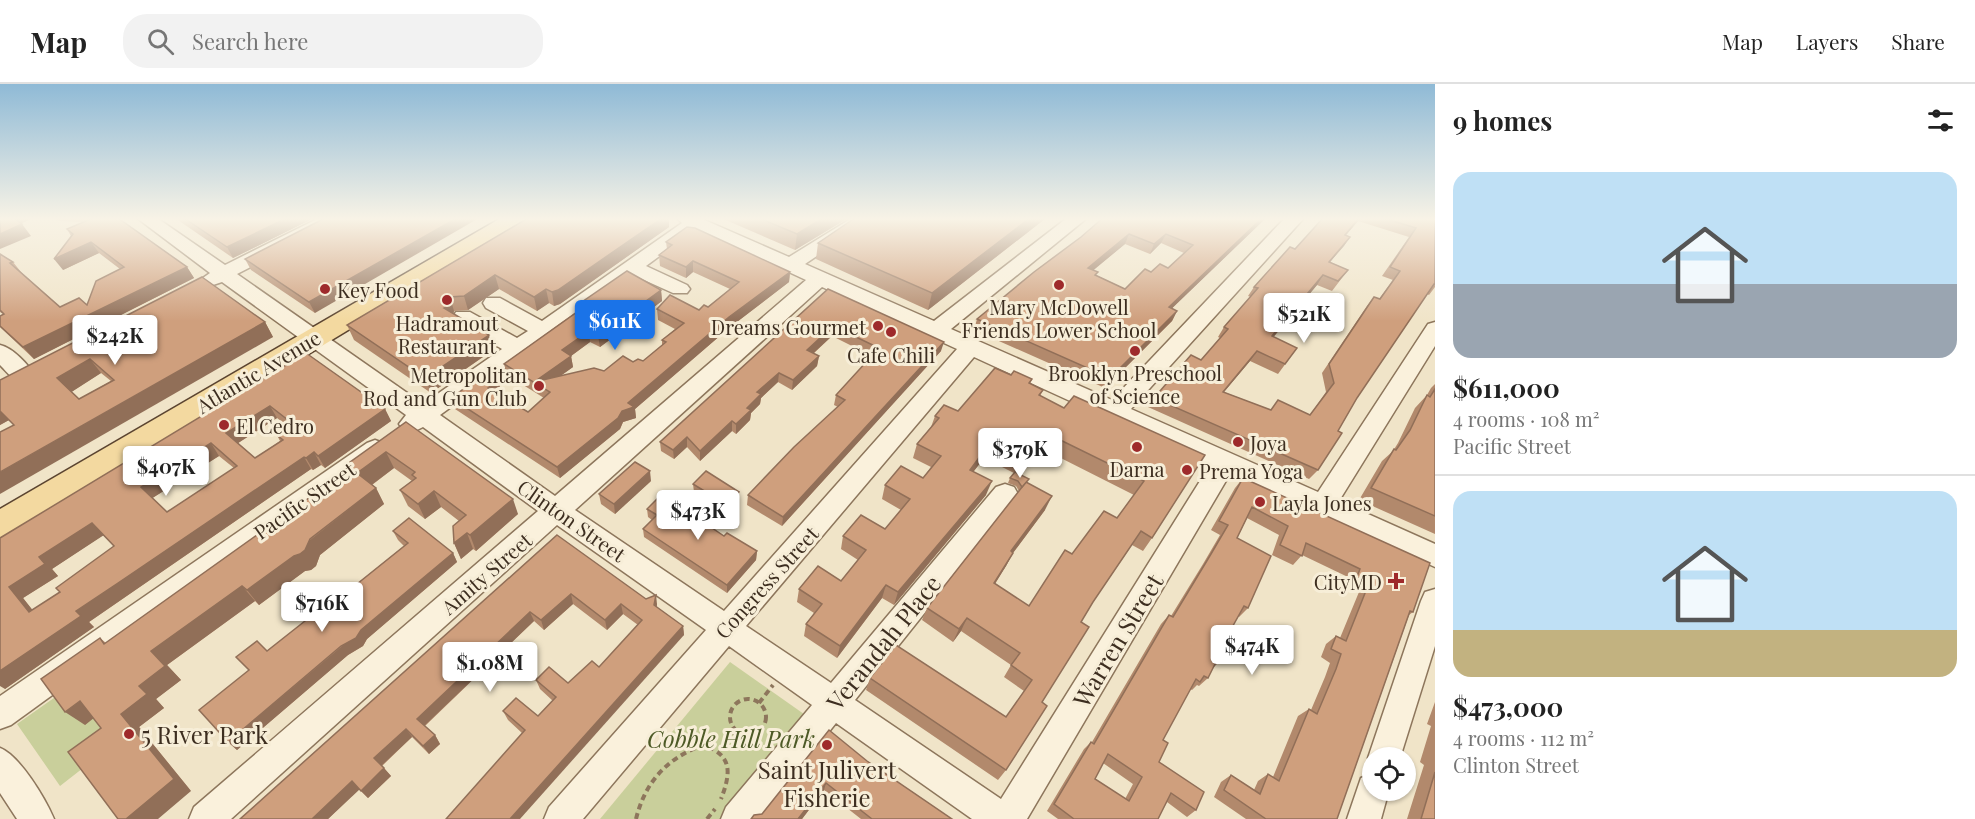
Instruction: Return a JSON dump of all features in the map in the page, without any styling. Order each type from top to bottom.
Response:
[{"type":"main road","name":"Atlantic Avenue","points":[[0,525],[459,252]]},
{"type":"street","name":"Clinton Street","points":[[194,252],[557,511],[1001,819]]},
{"type":"street","points":[[196,287],[265,252]]},
{"type":"street","name":"Pacific Street","points":[[0,714],[650,252]]},
{"type":"street","points":[[762,252],[1435,556]]},
{"type":"street","points":[[790,265],[810,252]]},
{"type":"street","points":[[936,330],[1032,252]]},
{"type":"street","points":[[1115,411],[1263,252]]},
{"type":"street","points":[[632,267],[680,290]]},
{"type":"street","name":"Amity Street","points":[[206,819],[820,278]]},
{"type":"street","points":[[492,303],[543,330]]},
{"type":"street","points":[[463,317],[517,348]]},
{"type":"street","points":[[1323,506],[1435,328]]},
{"type":"street","name":"Congress Street","points":[[561,819],[971,346]]},
{"type":"street","points":[[0,352],[16,380],[44,365]]},
{"type":"street","name":"Warren Street","points":[[1008,819],[1225,461]]},
{"type":"street","name":"Verandah Place","points":[[738,819],[1005,494]]},
{"type":"street","points":[[1388,747],[1435,601]]},
{"type":"street","points":[[0,764],[37,819]]},
{"type":"street","points":[[1364,819],[1370,801]]},
{"type":"path","points":[[759,703],[772,685]]},
{"type":"path","points":[[746,699],[759,703],[766,715],[762,729],[749,735],[736,731],[729,719],[733,706],[746,699]]},
{"type":"path","points":[[720,750],[736,731]]},
{"type":"path","points":[[636,819],[646,789],[666,763],[684,752],[703,745],[720,750],[729,769],[720,801],[707,819]]},
{"type":"green space","name":"Cobble Hill Park","points":[[730,662],[811,719],[727,819],[600,819]]},
{"type":"green space","points":[[61,693],[85,724],[99,714],[119,740],[60,786],[17,724]]},
{"type":"building","points":[[59,252],[69,252],[54,259]]},
{"type":"building","points":[[105,252],[166,252],[187,267],[23,347],[0,326],[0,316],[4,314],[0,310],[0,254],[13,262],[10,263],[60,307],[79,298],[87,305],[96,281],[124,267]]},
{"type":"building","points":[[258,252],[397,252],[309,302],[245,259]]},
{"type":"building","points":[[470,252],[612,252],[558,290],[552,292],[546,289],[534,297],[495,275],[464,296],[450,297],[448,306],[444,308],[489,335],[425,378],[347,325]]},
{"type":"building","points":[[663,252],[747,252],[790,272],[729,317],[628,403],[634,407],[622,411],[618,418],[557,467],[451,398],[486,373],[498,380],[488,388],[528,412],[550,392],[504,364],[584,307],[579,304],[627,271],[661,290],[598,336],[589,331],[562,350],[571,356],[534,382],[594,368],[604,371],[623,356],[633,362],[638,359],[643,361],[666,342],[662,340],[684,323],[657,309],[670,295],[699,310],[704,305],[708,307],[739,282],[693,261],[686,267],[659,255]]},
{"type":"building","points":[[839,252],[985,252],[932,293]]},
{"type":"building","points":[[1060,252],[1107,252],[1088,268],[1098,272],[1095,275],[1125,289],[1145,269],[1151,272],[1160,264],[1168,268],[1185,252],[1226,252],[1169,307],[1177,311],[1110,378],[977,319]]},
{"type":"building","points":[[1285,252],[1337,252],[1329,262],[1348,270],[1338,281],[1323,275],[1272,336],[1297,348],[1285,364],[1257,351],[1223,392],[1271,410],[1278,400],[1310,415],[1334,383],[1329,364],[1374,297],[1380,299],[1400,271],[1390,267],[1400,252],[1435,252],[1435,284],[1357,398],[1338,431],[1342,433],[1318,470],[1154,398],[1191,355],[1201,360],[1228,329],[1224,327],[1258,288],[1254,287]]},
{"type":"building","points":[[202,277],[265,322],[0,472],[0,432],[14,425],[0,411],[0,380]],"holes":[[[90,359],[114,380],[79,399],[57,378]]]},
{"type":"building","points":[[828,289],[944,342],[783,517],[748,495],[794,447],[845,400],[836,395],[879,348],[833,326],[807,350],[819,356],[793,380],[779,373],[757,392],[761,394],[747,408],[751,410],[736,424],[732,421],[700,451],[687,437],[673,450],[660,442]]},
{"type":"building","points":[[306,353],[385,409],[318,456],[314,452],[304,457],[76,611],[81,616],[0,671],[0,538]],"holes":[[[270,406],[293,424],[277,435],[283,440],[255,458],[226,433]],[[211,443],[237,466],[167,512],[141,487]],[[92,523],[114,546],[56,588],[60,592],[29,612],[9,587],[45,564],[39,557]]]},
{"type":"building","points":[[995,368],[1011,375],[1014,371],[1032,379],[1029,383],[1043,390],[1039,395],[1064,408],[1074,396],[1205,455],[1152,538],[1141,531],[1093,602],[1081,622],[1089,627],[1042,702],[1047,706],[1006,770],[870,678],[896,645],[1006,717],[1032,680],[1011,665],[1020,653],[967,618],[959,629],[927,608],[1026,482],[1052,496],[1011,551],[1013,553],[994,583],[1029,606],[1065,550],[1072,554],[1104,511],[1117,518],[1144,481],[1044,432],[1021,459],[989,444],[970,470],[992,481],[898,592],[886,585],[840,646],[806,624],[822,604],[799,589],[818,566],[841,581],[866,550],[843,536],[861,515],[885,529],[910,499],[885,485],[901,466],[923,478],[941,456],[917,444],[939,418],[935,416],[944,405],[958,411]]},
{"type":"building","points":[[1435,389],[1435,516],[1371,488],[1394,449],[1396,450],[1410,430],[1427,395],[1430,397]]},
{"type":"building","points":[[406,422],[513,499],[470,535],[467,533],[454,543],[453,526],[466,515],[434,491],[418,504],[400,490],[416,478],[412,475],[415,472],[386,452],[357,473],[353,470],[376,488],[310,539],[305,550],[300,554],[247,590],[242,586],[151,651],[165,666],[139,686],[147,694],[121,714],[174,779],[126,819],[118,819],[68,752],[101,728],[80,701],[65,712],[41,679],[100,638],[104,644],[351,468],[346,465]]},
{"type":"building","points":[[635,462],[650,471],[614,504],[599,494]]},
{"type":"building","points":[[706,471],[739,492],[727,505],[693,484]]},
{"type":"building","points":[[1015,472],[1029,479],[1022,487],[1018,481],[1010,478]]},
{"type":"building","points":[[1243,478],[1430,563],[1413,612],[1410,611],[1337,819],[1266,819],[1224,790],[1231,775],[1260,794],[1268,774],[1279,781],[1309,709],[1317,714],[1336,669],[1341,654],[1331,649],[1336,636],[1346,641],[1369,583],[1357,577],[1360,569],[1306,543],[1302,556],[1280,545],[1288,526],[1252,507],[1237,538],[1271,556],[1248,608],[1244,606],[1229,633],[1228,640],[1231,642],[1221,660],[1218,658],[1208,678],[1204,676],[1200,682],[1196,679],[1163,740],[1168,743],[1159,762],[1204,792],[1196,810],[1171,793],[1158,819],[1074,819],[1054,804],[1091,742],[1094,744],[1169,615],[1173,617],[1228,525],[1219,521]],"holes":[[[1108,754],[1142,777],[1129,801],[1095,779]]]},
{"type":"building","points":[[662,494],[724,536],[727,533],[757,551],[727,585],[643,529],[657,515],[647,509]]},
{"type":"building","points":[[409,518],[453,553],[361,630],[356,638],[341,646],[228,742],[199,710],[249,670],[236,657],[257,641],[267,651],[310,617],[300,607],[319,592],[332,604],[408,543],[393,531]]},
{"type":"building","points":[[557,535],[646,599],[656,595],[654,605],[683,626],[510,819],[446,819],[525,730],[503,711],[516,698],[538,716],[556,697],[536,680],[549,667],[568,683],[592,661],[599,667],[642,620],[621,604],[605,620],[571,594],[541,620],[530,612],[417,719],[435,735],[423,746],[406,729],[374,758],[384,768],[361,791],[352,781],[312,819],[240,819]]},
{"type":"building","points":[[829,730],[867,761],[952,819],[872,819],[826,783],[798,819],[751,819],[754,815],[762,814]]},
{"type":"building","points":[[1435,772],[1435,819],[1421,819]]},
{"type":"place","name":"Mary McDowell Friends Lower School","points":[[1059,285]]},
{"type":"place","name":"Key Food","points":[[325,289]]},
{"type":"place","name":"Hadramout Restaurant","points":[[447,300]]},
{"type":"place","name":"Dreams Gourmet","points":[[878,326]]},
{"type":"place","name":"Cafe Chili","points":[[891,332]]},
{"type":"place","name":"Brooklyn Preschool of Science","points":[[1135,351]]},
{"type":"place","name":"Metropolitan Rod and Gun Club","points":[[539,386]]},
{"type":"place","name":"El Cedro","points":[[224,425]]},
{"type":"place","name":"Joya","points":[[1238,442]]},
{"type":"place","name":"Darna","points":[[1137,447]]},
{"type":"place","name":"Prema Yoga","points":[[1187,470]]},
{"type":"place","name":"Layla Jones","points":[[1260,502]]},
{"type":"place","name":"CityMD","points":[[1396,581]]},
{"type":"place","name":"5 River Park","points":[[129,734]]},
{"type":"place","name":"Saint Julivert Fisherie","points":[[827,745]]}]
